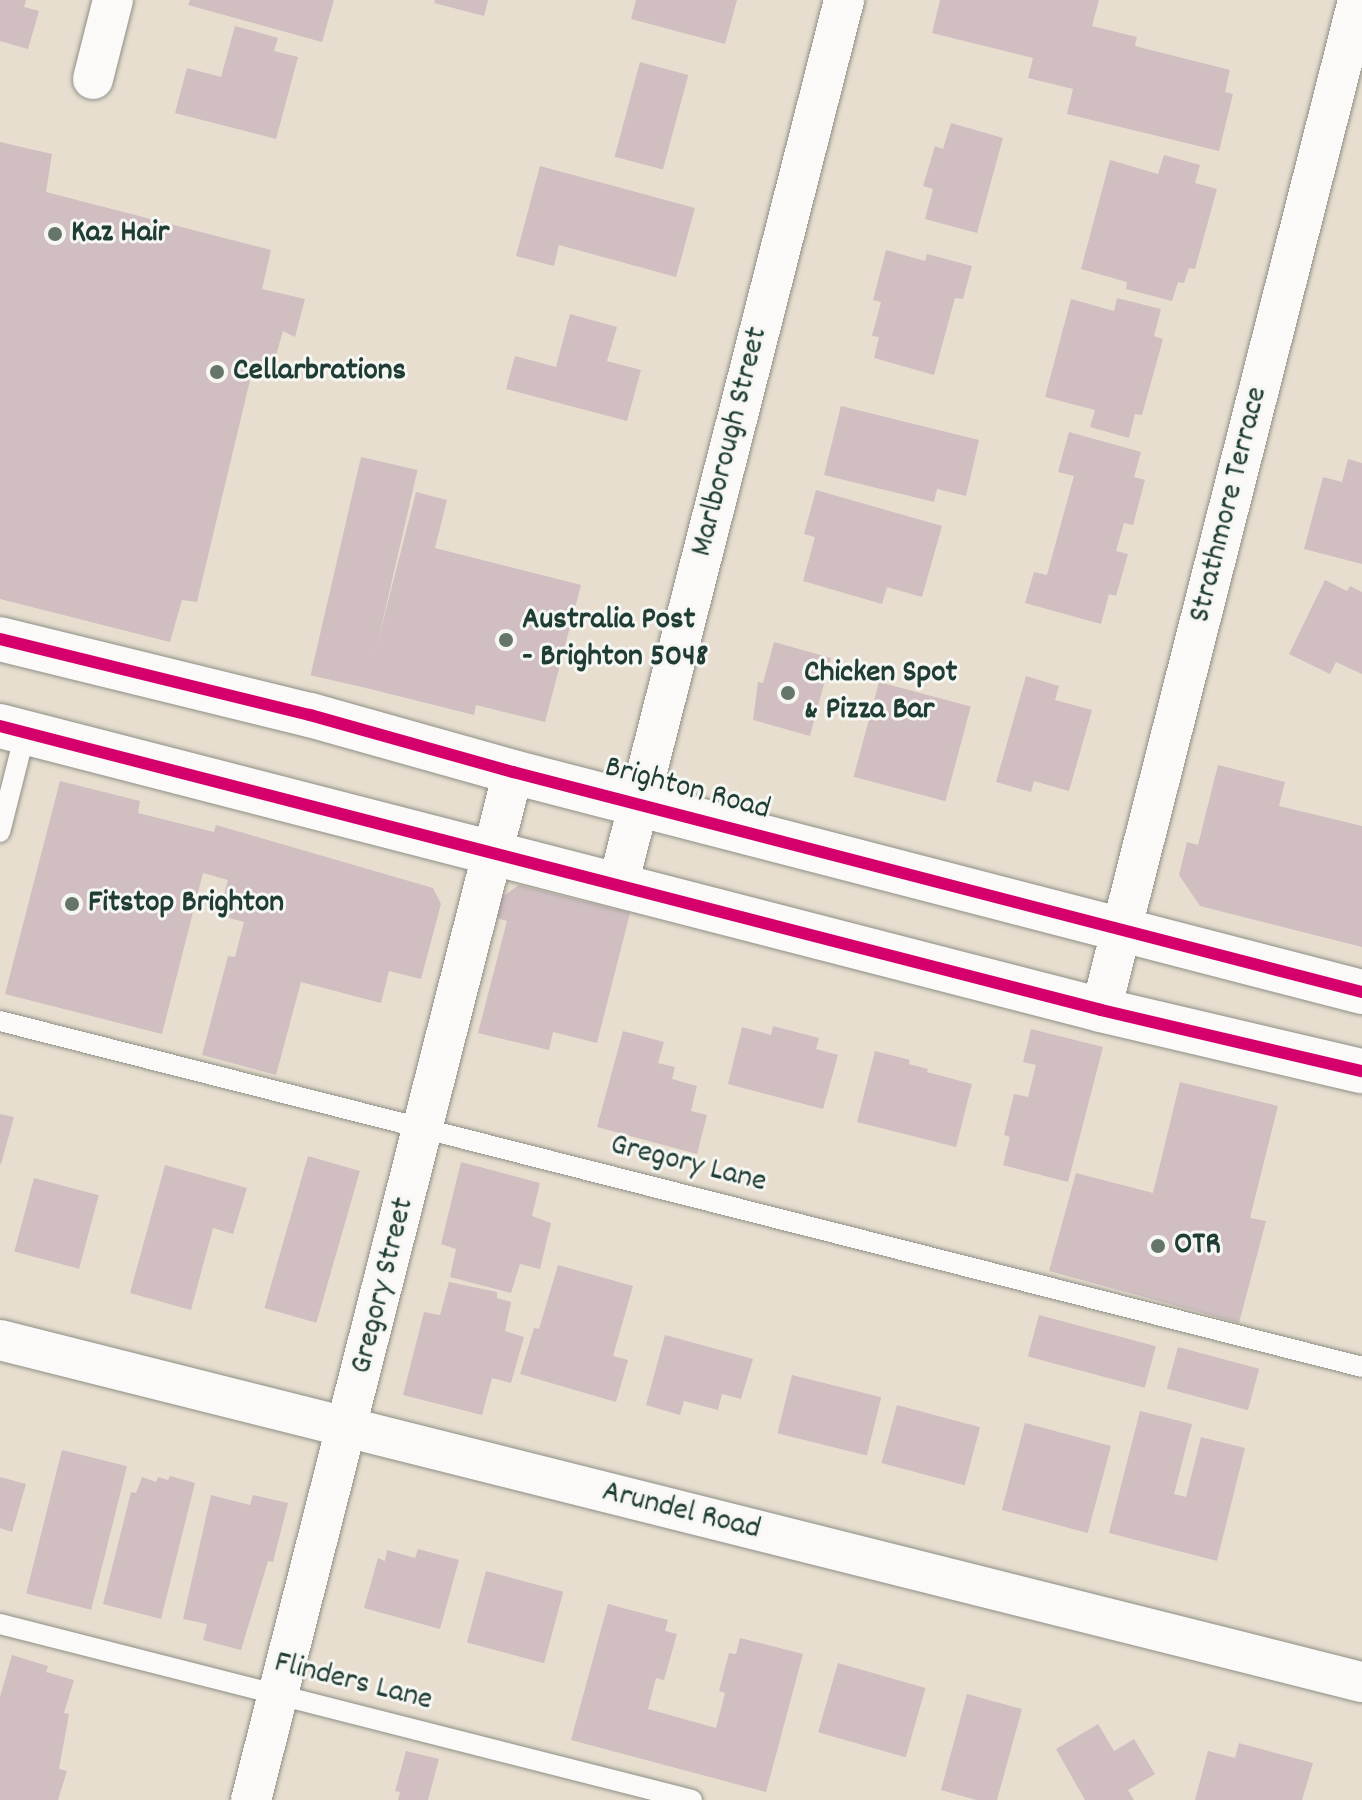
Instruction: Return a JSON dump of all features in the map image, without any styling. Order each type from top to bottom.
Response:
[{"type":"main road","name":"Brighton Road","points":[[0,639],[310,715],[638,805],[1362,992]]},
{"type":"main road","points":[[13,729],[1101,1010],[1362,1071]]},
{"type":"street","points":[[93,79],[113,0]]},
{"type":"street","name":"Marlborough Street","points":[[618,885],[844,0]]},
{"type":"street","name":"Strathmore Terrace","points":[[1101,1010],[1358,0]]},
{"type":"street","name":"Gregory Street","points":[[251,1800],[513,772]]},
{"type":"street","name":"Arundel Road","points":[[0,1340],[1362,1682]]},
{"type":"lane","points":[[0,832],[13,729]]},
{"type":"lane","name":"Gregory Lane","points":[[0,1021],[1362,1367]]},
{"type":"lane","name":"Flinders Lane","points":[[0,1624],[692,1800]]},
{"type":"building","points":[[0,0],[26,0],[24,7],[39,11],[28,49],[0,41]]},
{"type":"building","points":[[190,0],[334,0],[322,42],[188,5]]},
{"type":"building","points":[[435,0],[488,0],[484,16],[434,3]]},
{"type":"building","points":[[636,0],[737,0],[725,44],[631,19]]},
{"type":"building","points":[[940,0],[1099,0],[1092,26],[1137,37],[1135,46],[1230,70],[1225,92],[1233,94],[1219,151],[1067,114],[1073,89],[1028,78],[1033,58],[932,33]]},
{"type":"building","points":[[235,26],[278,38],[274,51],[298,57],[276,139],[175,113],[187,68],[221,77]]},
{"type":"building","points":[[640,62],[688,75],[663,170],[615,157]]},
{"type":"building","points":[[951,123],[1003,138],[977,233],[925,219],[933,189],[923,186],[935,146],[943,149]]},
{"type":"building","points":[[0,142],[52,154],[46,192],[271,250],[262,289],[305,299],[295,337],[283,331],[269,380],[256,373],[251,376],[197,602],[182,600],[170,642],[0,599]]},
{"type":"building","points":[[1164,155],[1200,165],[1195,183],[1217,189],[1195,269],[1189,268],[1184,283],[1178,282],[1172,301],[1126,289],[1127,282],[1081,269],[1110,160],[1158,174]]},
{"type":"building","points":[[540,166],[695,208],[676,277],[559,245],[554,266],[516,256]]},
{"type":"building","points":[[886,250],[925,261],[927,254],[972,266],[963,299],[955,298],[934,375],[874,358],[879,337],[872,336],[881,302],[873,300]]},
{"type":"building","points":[[1117,298],[1161,309],[1154,336],[1163,339],[1142,415],[1135,414],[1129,438],[1090,427],[1095,410],[1045,397],[1071,299],[1114,311]]},
{"type":"building","points":[[570,314],[617,327],[607,361],[641,370],[627,421],[506,389],[515,356],[556,367]]},
{"type":"building","points":[[841,406],[979,440],[966,496],[937,489],[934,502],[824,475]]},
{"type":"building","points":[[1069,432],[1141,452],[1134,477],[1145,480],[1133,525],[1124,523],[1116,551],[1128,554],[1116,596],[1109,594],[1101,624],[1025,603],[1034,572],[1047,575],[1074,476],[1058,472]]},
{"type":"building","points":[[361,457],[418,470],[367,688],[311,675]]},
{"type":"building","points":[[1348,459],[1362,463],[1362,564],[1304,549],[1323,477],[1342,482]]},
{"type":"building","points":[[816,490],[942,526],[922,597],[887,587],[882,604],[803,581],[815,537],[804,534]]},
{"type":"building","points":[[416,492],[447,500],[435,548],[581,585],[545,722],[476,705],[474,715],[366,688]]},
{"type":"building","points":[[1325,580],[1347,591],[1350,586],[1362,592],[1362,674],[1336,662],[1330,674],[1289,654]]},
{"type":"building","name":"Chicken Spot & Pizza Bar","points":[[774,642],[831,658],[810,736],[753,720],[758,682],[763,683]]},
{"type":"building","points":[[1026,676],[1059,686],[1055,700],[1092,710],[1069,791],[1034,781],[1031,792],[996,782]]},
{"type":"building","points":[[879,682],[971,707],[945,801],[854,777]]},
{"type":"building","points":[[1218,765],[1285,782],[1279,806],[1362,826],[1362,947],[1200,906],[1179,875],[1187,842],[1198,845]]},
{"type":"building","points":[[60,781],[140,801],[138,813],[214,832],[216,825],[433,888],[441,904],[421,979],[389,971],[381,1003],[301,982],[276,1075],[202,1055],[228,956],[235,957],[244,922],[218,915],[228,880],[203,873],[162,1034],[5,994]]},
{"type":"building","points":[[519,885],[630,913],[597,1043],[553,1032],[549,1050],[478,1033],[507,921],[497,918],[502,897]]},
{"type":"building","points":[[773,1026],[819,1038],[816,1049],[838,1055],[823,1109],[728,1084],[742,1027],[771,1035]]},
{"type":"building","points":[[1031,1029],[1103,1047],[1068,1182],[1003,1165],[1010,1137],[1004,1135],[1014,1094],[1028,1097],[1036,1065],[1023,1062]]},
{"type":"building","points":[[623,1031],[664,1042],[658,1063],[675,1067],[672,1079],[697,1086],[691,1111],[707,1115],[697,1154],[597,1127]]},
{"type":"building","points":[[875,1051],[910,1060],[909,1064],[928,1069],[927,1072],[972,1084],[956,1147],[857,1122]]},
{"type":"building","name":"OTR","points":[[1180,1082],[1278,1106],[1250,1218],[1266,1221],[1239,1323],[1049,1271],[1076,1173],[1153,1193]]},
{"type":"building","points":[[0,1114],[14,1117],[1,1164],[0,1164]]},
{"type":"building","points":[[308,1156],[360,1171],[316,1323],[264,1308]]},
{"type":"building","points":[[461,1162],[540,1183],[532,1216],[551,1223],[540,1269],[520,1264],[511,1293],[450,1277],[456,1249],[441,1244]]},
{"type":"building","points":[[165,1165],[247,1188],[233,1234],[213,1228],[191,1310],[130,1293]]},
{"type":"building","points":[[34,1178],[99,1195],[79,1269],[14,1251]]},
{"type":"building","points":[[558,1265],[633,1286],[613,1356],[628,1360],[616,1402],[520,1374],[534,1328],[539,1329]]},
{"type":"building","points":[[449,1282],[497,1292],[497,1298],[511,1302],[505,1331],[524,1337],[511,1383],[492,1378],[482,1415],[403,1395],[424,1312],[440,1315]]},
{"type":"building","points":[[1039,1315],[1156,1346],[1145,1388],[1028,1357]]},
{"type":"building","points":[[665,1335],[753,1359],[741,1399],[722,1394],[718,1410],[684,1401],[680,1415],[646,1405]]},
{"type":"building","points":[[1178,1347],[1259,1369],[1248,1410],[1167,1389]]},
{"type":"building","points":[[792,1375],[881,1397],[867,1455],[777,1433]]},
{"type":"building","points":[[897,1405],[980,1427],[965,1485],[881,1463]]},
{"type":"building","points":[[1140,1411],[1192,1424],[1174,1494],[1186,1497],[1201,1437],[1245,1448],[1217,1561],[1109,1533]]},
{"type":"building","points":[[1025,1423],[1111,1446],[1088,1533],[1002,1510]]},
{"type":"building","points":[[62,1450],[127,1466],[91,1610],[26,1594]]},
{"type":"building","points":[[170,1476],[195,1483],[161,1619],[103,1604],[131,1492],[136,1493],[142,1477],[156,1482],[158,1477],[168,1480]]},
{"type":"building","points":[[0,1477],[26,1484],[12,1532],[0,1528]]},
{"type":"building","points":[[211,1495],[250,1505],[253,1495],[288,1503],[273,1562],[268,1561],[241,1650],[203,1640],[207,1624],[183,1619]]},
{"type":"building","points":[[418,1549],[459,1560],[440,1629],[364,1608],[378,1558],[385,1561],[387,1550],[415,1558]]},
{"type":"building","points":[[486,1571],[563,1592],[544,1663],[467,1642]]},
{"type":"building","points":[[608,1604],[668,1620],[665,1631],[677,1634],[664,1680],[656,1678],[648,1709],[716,1728],[725,1693],[719,1691],[729,1653],[736,1654],[740,1638],[803,1654],[766,1792],[571,1740]]},
{"type":"building","points":[[12,1655],[48,1666],[46,1672],[74,1680],[64,1713],[69,1714],[59,1769],[67,1771],[58,1800],[0,1800],[0,1697]]},
{"type":"building","points":[[838,1663],[925,1688],[906,1757],[818,1732]]},
{"type":"building","points":[[967,1694],[1022,1709],[997,1800],[976,1800],[941,1790]]},
{"type":"building","points":[[1098,1724],[1114,1751],[1134,1739],[1155,1774],[1128,1790],[1134,1800],[1085,1800],[1056,1749]]},
{"type":"building","points":[[1239,1743],[1313,1763],[1302,1800],[1195,1800],[1208,1751],[1235,1758]]},
{"type":"building","points":[[406,1751],[439,1759],[428,1800],[398,1800],[400,1792],[395,1791]]},
{"type":"cycle path","points":[[0,639],[310,715],[513,772],[1362,992]]},
{"type":"cycle path","points":[[0,726],[1101,1010],[1362,1071]]},
{"type":"place","name":"Kaz Hair","points":[[55,234]]},
{"type":"place","name":"Cellarbrations","points":[[217,372]]},
{"type":"place","name":"Australia Post - Brighton 5048","points":[[506,640]]},
{"type":"place","name":"Chicken Spot & Pizza Bar","points":[[788,693]]},
{"type":"place","name":"Fitstop Brighton","points":[[72,904]]},
{"type":"place","name":"OTR","points":[[1158,1246]]}]
